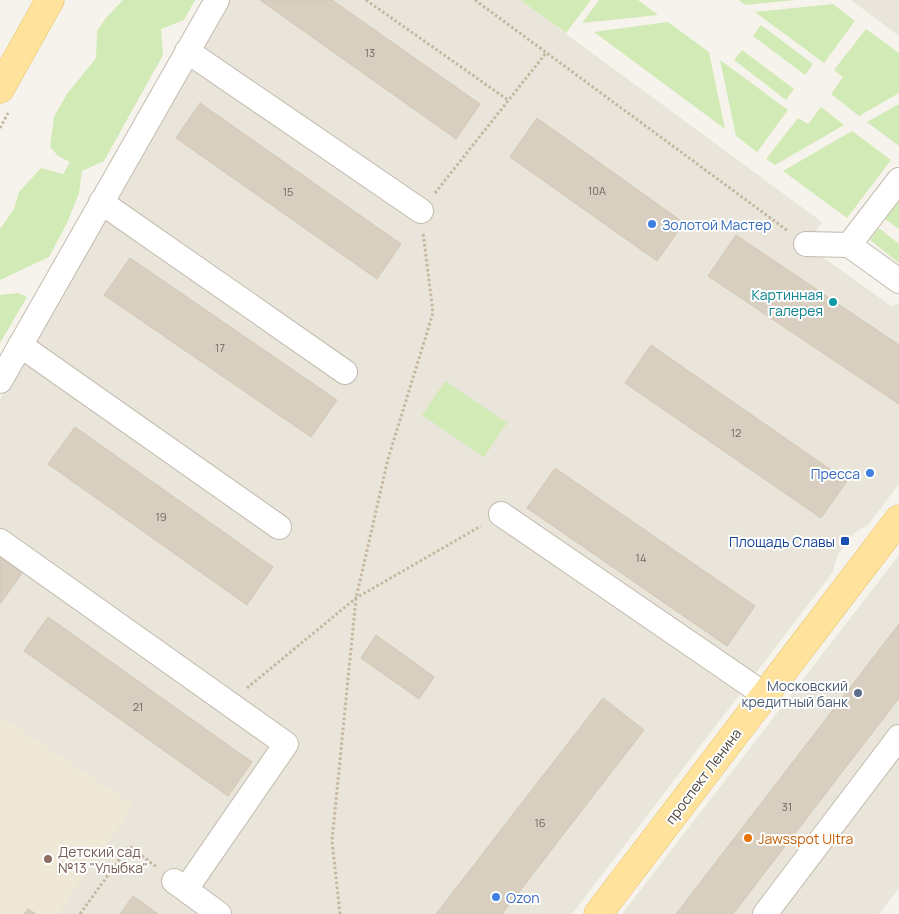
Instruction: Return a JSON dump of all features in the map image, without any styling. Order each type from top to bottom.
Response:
[{"type":"main road","points":[[0,89],[50,0]]},
{"type":"main road","name":"проспект Ленина","points":[[598,914],[899,519]]},
{"type":"street","points":[[0,381],[217,0]]},
{"type":"street","points":[[187,51],[421,211]]},
{"type":"street","points":[[850,245],[899,180]]},
{"type":"street","points":[[101,202],[345,372]]},
{"type":"street","points":[[806,244],[850,245],[899,281]]},
{"type":"street","points":[[20,345],[279,526]]},
{"type":"street","points":[[501,514],[764,695]]},
{"type":"street","points":[[0,542],[286,744],[180,885],[219,914]]},
{"type":"street","points":[[765,914],[899,737]]},
{"type":"path","points":[[366,0],[508,100]]},
{"type":"path","points":[[475,0],[806,244]]},
{"type":"path","points":[[340,914],[332,841],[356,598],[388,459],[433,313],[421,211],[546,53]]},
{"type":"path","points":[[229,703],[356,598],[501,514]]},
{"type":"path","points":[[80,914],[129,846],[180,885]]},
{"type":"shaded area","points":[[228,0],[520,0],[822,222],[806,245],[891,306],[899,304],[899,484],[868,525],[854,533],[837,556],[833,572],[572,914],[0,914],[0,399],[178,84]]},
{"type":"shaded area","points":[[851,0],[899,0],[899,36]]},
{"type":"shaded area","points":[[899,555],[899,888],[879,914],[622,914]]},
{"type":"shaded area","name":"Детский сад №13 \"Улыбка\"","points":[[0,716],[134,805],[58,914],[0,914]]},
{"type":"green space","points":[[123,0],[195,0],[184,20],[161,29],[163,55],[104,161],[82,171],[79,193],[67,223],[49,257],[0,280],[0,229],[14,209],[19,192],[41,168],[63,174],[70,162],[58,156],[50,147],[54,117],[67,94],[96,58],[97,31],[105,19]]},
{"type":"green space","points":[[520,0],[591,0],[566,33]]},
{"type":"green space","points":[[599,0],[638,0],[658,15],[582,23]]},
{"type":"green space","points":[[739,0],[795,0],[745,5]]},
{"type":"green space","points":[[833,4],[855,21],[824,63],[755,12]]},
{"type":"green space","points":[[668,22],[709,52],[725,129],[594,32]]},
{"type":"green space","points":[[761,25],[813,64],[805,75],[753,36]]},
{"type":"green space","points":[[866,29],[899,53],[899,93],[859,116],[831,94],[843,77],[834,70]]},
{"type":"green space","points":[[742,50],[794,89],[786,100],[734,60]]},
{"type":"green space","points":[[720,60],[788,110],[757,152],[736,136]]},
{"type":"green space","points":[[899,104],[899,146],[867,122]]},
{"type":"green space","points":[[821,107],[844,125],[775,165],[766,159],[798,118],[808,124]]},
{"type":"green space","points":[[852,131],[891,160],[847,218],[783,171]]},
{"type":"green space","points":[[899,201],[899,229],[885,219]]},
{"type":"green space","points":[[879,228],[899,244],[899,263],[870,240]]},
{"type":"green space","points":[[18,293],[27,297],[0,343],[0,295]]},
{"type":"green space","points":[[445,381],[507,423],[484,457],[422,415]]},
{"type":"building","points":[[260,0],[332,0],[480,104],[456,139]]},
{"type":"building","points":[[200,103],[401,244],[377,279],[176,138]]},
{"type":"building","points":[[537,118],[684,223],[657,261],[510,157]]},
{"type":"building","points":[[736,235],[899,345],[899,404],[708,276]]},
{"type":"building","points":[[130,258],[337,400],[311,437],[104,295]]},
{"type":"building","points":[[651,345],[847,481],[821,518],[625,383]]},
{"type":"building","points":[[75,427],[273,567],[247,605],[48,464]]},
{"type":"building","points":[[555,468],[755,606],[727,646],[527,508]]},
{"type":"building","points":[[0,546],[28,565],[0,604]]},
{"type":"building","points":[[48,617],[252,762],[228,796],[24,651]]},
{"type":"building","points":[[899,624],[899,698],[733,914],[676,914]]},
{"type":"building","points":[[376,635],[434,677],[419,699],[361,658]]},
{"type":"building","points":[[603,698],[644,730],[502,914],[436,914]]},
{"type":"building","points":[[133,896],[158,914],[120,914]]},
{"type":"building","points":[[28,909],[36,914],[24,914]]},
{"type":"place","name":"Золотой Мастер","points":[[652,224]]},
{"type":"place","name":"Картинная галерея","points":[[833,302]]},
{"type":"place","name":"Пресса","points":[[870,473]]},
{"type":"place","name":"Площадь Славы","points":[[845,541]]},
{"type":"place","name":"Московский кредитный банк","points":[[858,693]]},
{"type":"place","name":"Jawsspot Ultra","points":[[748,838]]},
{"type":"place","name":"Детский сад №13 \"Улыбка\"","points":[[48,859]]},
{"type":"place","name":"Ozon","points":[[496,897]]}]
